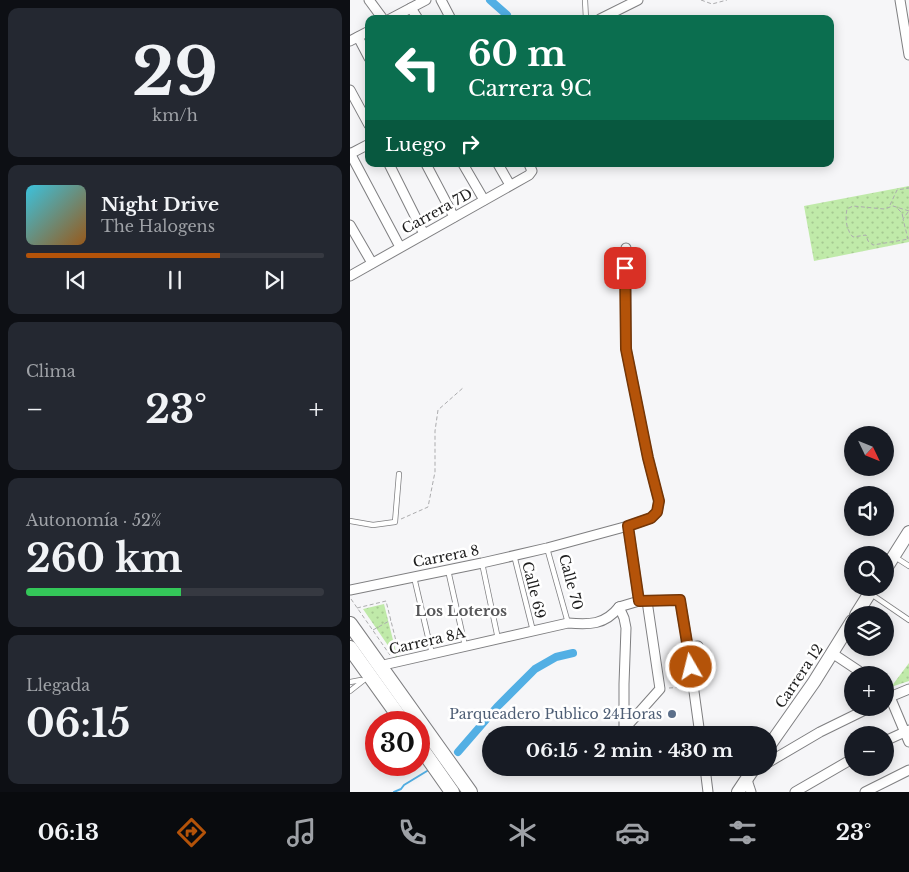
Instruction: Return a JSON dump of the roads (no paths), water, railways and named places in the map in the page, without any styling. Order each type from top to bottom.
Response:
[{"type":"main road","points":[[894,556],[909,532]]},
{"type":"main road","points":[[350,624],[370,674],[395,711]]},
{"type":"main road","name":"Carrera 12","points":[[777,735],[814,682],[844,634]]},
{"type":"main road","points":[[350,648],[470,792]]},
{"type":"main road","points":[[430,761],[452,792]]},
{"type":"main road","points":[[738,792],[752,776]]},
{"type":"street","points":[[369,0],[380,15]]},
{"type":"street","points":[[441,0],[449,15]]},
{"type":"street","points":[[608,15],[638,0]]},
{"type":"street","points":[[900,0],[909,55]]},
{"type":"street","points":[[397,15],[417,3]]},
{"type":"street","points":[[354,39],[365,53]]},
{"type":"street","points":[[350,90],[365,118]]},
{"type":"street","points":[[365,146],[350,154],[400,247]]},
{"type":"street","points":[[390,167],[424,234]]},
{"type":"street","points":[[428,167],[454,217]]},
{"type":"street","points":[[465,167],[484,200]]},
{"type":"street","points":[[500,167],[510,185]]},
{"type":"street","name":"Carrera 7D","points":[[350,276],[531,174],[531,167]]},
{"type":"street","points":[[350,225],[372,263]]},
{"type":"street","name":"Carrera 8","points":[[350,590],[547,548],[628,526],[651,518],[657,512],[659,501],[648,458],[626,349],[626,248]]},
{"type":"street","points":[[627,726],[660,690],[628,526]]},
{"type":"street","name":"Carrera 8A","points":[[370,674],[398,661],[568,623],[595,623],[613,615],[620,607],[643,601],[680,600],[688,648]]},
{"type":"street","points":[[620,607],[626,628],[622,726]]},
{"type":"street","points":[[698,646],[688,648],[699,726]]},
{"type":"street","points":[[832,653],[852,666]]},
{"type":"street","points":[[894,694],[909,689]]},
{"type":"street","points":[[894,708],[907,731],[909,742]]},
{"type":"street","points":[[777,757],[820,732],[853,716]]},
{"type":"street","points":[[894,737],[907,731]]},
{"type":"street","points":[[795,792],[844,764]]},
{"type":"street","points":[[865,792],[909,770]]},
{"type":"street","points":[[706,776],[708,792]]},
{"type":"lane","points":[[585,0],[586,15]]},
{"type":"lane","points":[[350,521],[373,525],[395,522],[399,474]]},
{"type":"lane","name":"Calle 70","points":[[547,548],[568,623]]},
{"type":"lane","name":"Calle 69","points":[[514,555],[533,631]]},
{"type":"lane","points":[[894,556],[909,566]]},
{"type":"lane","points":[[482,563],[498,639]]},
{"type":"lane","points":[[448,570],[465,646]]},
{"type":"lane","points":[[414,576],[432,654]]},
{"type":"lane","points":[[879,596],[909,620]]},
{"type":"lane","points":[[350,682],[370,674]]},
{"type":"lane","points":[[350,691],[370,674]]},
{"type":"waterway","points":[[490,0],[507,15]]},
{"type":"waterway","points":[[458,752],[497,707],[535,669],[556,657],[573,653]]},
{"type":"waterway","points":[[394,792],[419,776]]},
{"type":"place","name":"Parqueadero Publico 24Horas","points":[[672,714]]},
{"type":"district","name":"Los Loteros","points":[[461,610]]}]
